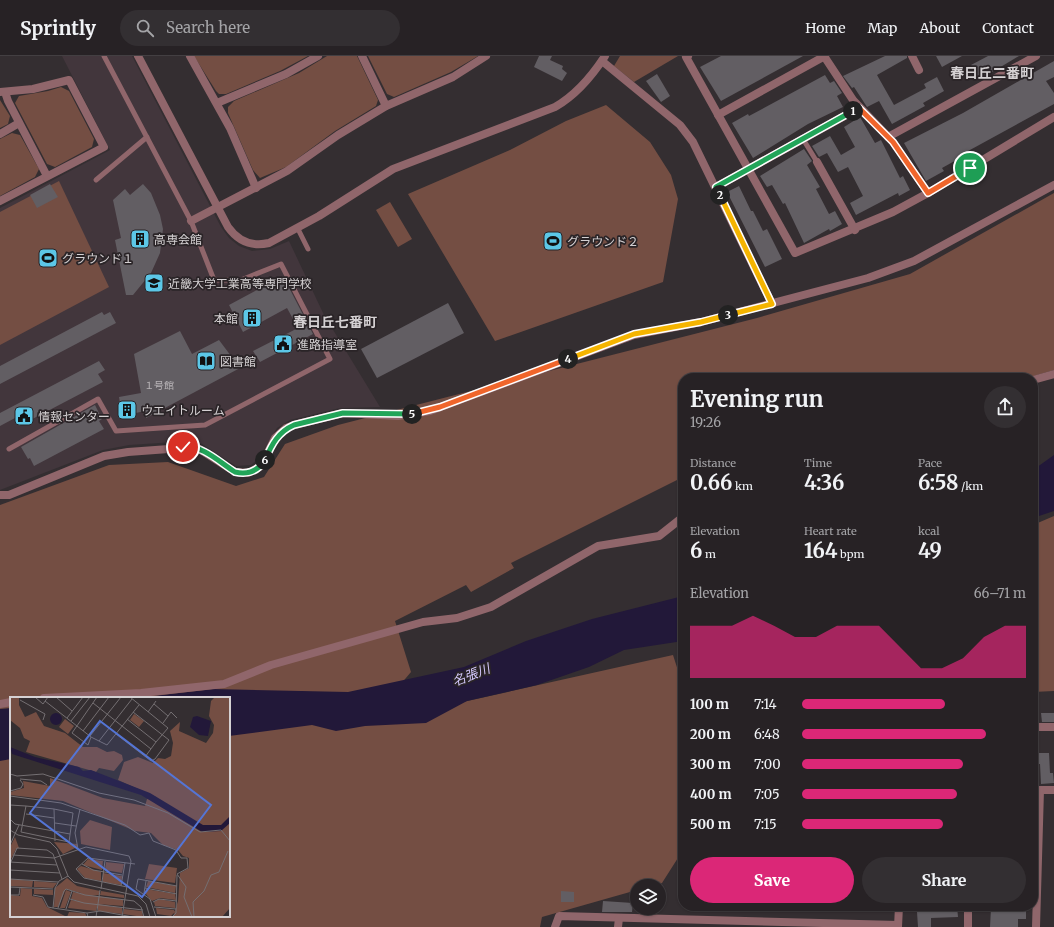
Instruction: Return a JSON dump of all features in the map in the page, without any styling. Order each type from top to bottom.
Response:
[{"type":"street","points":[[138,56],[233,234],[238,238],[254,244],[269,243],[298,228],[393,169],[555,107],[572,96],[584,84],[604,58],[680,126],[696,146],[772,304]]},
{"type":"street","points":[[190,56],[233,134],[256,188]]},
{"type":"street","points":[[217,103],[286,74],[318,56]]},
{"type":"street","points":[[362,56],[386,106]]},
{"type":"street","points":[[191,221],[287,172],[338,135],[386,106],[453,76],[486,56]]},
{"type":"street","points":[[688,56],[686,58],[795,253],[854,230],[928,193],[1054,117]]},
{"type":"street","points":[[718,115],[825,56],[859,108],[888,137],[928,193]]},
{"type":"street","points":[[912,56],[919,70]]},
{"type":"street","points":[[888,137],[1036,56]]},
{"type":"street","points":[[0,201],[104,147],[69,80],[33,89],[3,92],[47,176]]},
{"type":"street","points":[[716,187],[859,108]]},
{"type":"street","points":[[0,134],[19,123]]},
{"type":"street","points":[[818,162],[854,230]]},
{"type":"street","points":[[0,495],[9,494],[104,456],[128,452],[196,447],[235,472],[248,473],[261,466],[276,438],[286,428],[294,425],[343,413],[398,416],[430,411],[634,334],[701,322],[868,278],[914,261],[1054,185]]},
{"type":"street","points":[[1038,379],[1054,374]]},
{"type":"street","points":[[63,697],[141,693],[224,684],[278,663],[423,622],[457,618],[491,606],[598,546],[659,536],[678,521]]},
{"type":"street","points":[[0,704],[10,702]]},
{"type":"street","points":[[1038,727],[1054,727]]},
{"type":"street","points":[[1038,789],[1054,790]]},
{"type":"street","points":[[555,927],[559,916],[898,926],[899,911]]},
{"type":"street","points":[[968,911],[968,927]]},
{"type":"street","points":[[1036,911],[1036,927]]},
{"type":"street","points":[[618,927],[619,918]]},
{"type":"lane","points":[[8,449],[98,399],[116,431],[205,425],[330,359],[281,264],[241,280],[214,280],[191,221],[104,56]]},
{"type":"lane","points":[[96,180],[147,137]]},
{"type":"lane","points":[[803,139],[818,162]]},
{"type":"lane","points":[[298,228],[308,249]]},
{"type":"shaded area","name":"近畿大学工業高等専門学校","points":[[62,56],[132,56],[221,227],[229,238],[239,246],[252,251],[270,249],[289,241],[324,315],[380,407],[340,408],[290,420],[277,428],[258,459],[251,465],[236,466],[202,444],[189,441],[129,445],[103,450],[0,490],[0,208],[110,150]]},
{"type":"shaded area","points":[[194,56],[308,56],[280,71],[226,94],[219,94]]},
{"type":"shaded area","points":[[327,56],[357,56],[378,100],[376,106],[335,131],[286,167],[260,178],[253,170],[228,113],[228,107],[234,101],[299,73]]},
{"type":"shaded area","points":[[368,56],[478,56],[451,72],[394,97],[387,94]]},
{"type":"shaded area","points":[[620,56],[678,56],[634,82],[614,66]]},
{"type":"shaded area","points":[[61,87],[69,91],[94,139],[92,147],[55,167],[47,164],[15,103],[19,96]]},
{"type":"shaded area","points":[[0,100],[10,116],[8,124],[0,128]]},
{"type":"shaded area","name":"グラウンド２","points":[[606,105],[650,142],[671,175],[678,199],[663,282],[495,341],[408,194],[510,150],[566,121]]},
{"type":"shaded area","points":[[12,133],[20,135],[39,169],[35,177],[0,196],[0,139]]},
{"type":"shaded area","name":"グラウンド１","points":[[59,181],[109,287],[0,345],[0,212]]},
{"type":"shaded area","points":[[1054,193],[1054,370],[1038,375],[1038,373],[678,373],[678,480],[511,563],[514,568],[471,592],[466,585],[395,621],[411,672],[366,725],[382,720],[673,655],[678,670],[678,858],[665,879],[630,879],[630,892],[542,917],[540,927],[0,927],[0,505],[109,465],[168,462],[236,486],[264,477],[285,444],[338,425],[757,318],[910,274]]},
{"type":"shaded area","points":[[390,202],[412,239],[398,247],[376,210]]},
{"type":"shaded area","points":[[1054,516],[1054,691],[1038,692],[1038,523]]},
{"type":"water","points":[[1054,455],[1054,511],[1038,516],[1038,466]]},
{"type":"water","name":"名張川","points":[[678,597],[678,642],[624,650],[589,667],[537,685],[467,701],[426,723],[365,726],[336,731],[312,725],[230,736],[230,697],[145,697],[213,689],[348,692],[464,667],[526,641],[592,619]]},
{"type":"water","points":[[10,708],[10,759],[0,761],[0,709]]},
{"type":"building","points":[[539,56],[552,56],[550,60],[563,66],[562,69],[567,73],[562,81],[534,67]]},
{"type":"building","points":[[721,56],[803,56],[721,101],[700,67]]},
{"type":"building","points":[[885,56],[907,56],[907,58],[877,75],[894,105],[926,88],[924,84],[937,77],[944,91],[923,103],[925,106],[892,124],[879,101],[867,107],[854,87],[852,88],[843,76]]},
{"type":"building","points":[[936,56],[962,56],[942,67]]},
{"type":"building","points":[[988,56],[1019,56],[979,80],[971,65]]},
{"type":"building","points":[[1054,61],[1054,77],[1046,81],[1054,93],[1054,104],[959,156],[960,158],[942,168],[944,171],[926,181],[904,143],[963,113]]},
{"type":"building","points":[[657,74],[670,96],[661,102],[646,81]]},
{"type":"building","points":[[825,75],[830,83],[834,81],[842,93],[837,96],[843,107],[808,124],[753,158],[732,123],[748,114],[749,116]]},
{"type":"building","points":[[860,117],[875,143],[881,140],[900,178],[903,176],[910,190],[899,196],[898,193],[856,215],[850,203],[863,196],[848,167],[838,172],[827,153],[819,157],[812,146],[830,136],[841,155],[855,147],[844,127]]},
{"type":"building","points":[[804,149],[812,161],[807,165],[820,187],[816,189],[829,214],[835,211],[842,224],[830,231],[829,229],[804,243],[785,203],[783,204],[772,185],[767,187],[760,176]]},
{"type":"building","points":[[50,184],[58,197],[37,208],[30,195]]},
{"type":"building","name":"高専会館","points":[[143,184],[151,193],[160,215],[163,229],[160,253],[151,273],[133,295],[126,295],[115,240],[121,238],[113,200],[125,189],[130,195]]},
{"type":"building","points":[[739,186],[751,211],[753,211],[763,231],[767,229],[782,259],[765,267],[727,192]]},
{"type":"building","name":"本館","points":[[283,276],[313,334],[260,362],[253,351],[298,328],[287,308],[243,332],[229,305]]},
{"type":"building","points":[[448,303],[464,333],[377,378],[361,349]]},
{"type":"building","points":[[102,312],[104,315],[110,312],[116,323],[0,384],[0,366]]},
{"type":"building","points":[[180,331],[192,354],[219,340],[240,368],[146,418],[145,411],[122,416],[119,397],[141,393],[134,354]]},
{"type":"building","points":[[99,361],[105,370],[98,374],[103,382],[19,426],[15,418],[0,426],[0,413]]},
{"type":"building","points":[[95,405],[102,419],[99,421],[104,429],[34,466],[30,458],[28,459],[21,447]]},
{"type":"building","points":[[1041,713],[1054,713],[1054,722],[1042,722]]},
{"type":"building","points":[[1038,753],[1049,753],[1050,773],[1053,773],[1054,783],[1041,784],[1040,764],[1038,764]]},
{"type":"building","points":[[561,891],[574,892],[574,902],[561,902]]},
{"type":"building","points":[[603,901],[630,903],[630,912],[602,912]]},
{"type":"building","points":[[957,911],[958,917],[931,918],[931,927],[918,927],[917,912]]},
{"type":"building","points":[[991,911],[1026,911],[1026,919],[1018,919],[1018,927],[990,927]]},
{"type":"place","name":"高専会館","points":[[140,239]]},
{"type":"place","name":"グラウンド２","points":[[553,241]]},
{"type":"place","name":"グラウンド１","points":[[48,258]]},
{"type":"place","name":"近畿大学工業高等専門学校","points":[[154,283]]},
{"type":"place","name":"本館","points":[[252,318]]},
{"type":"place","name":"進路指導室","points":[[283,344]]},
{"type":"place","name":"図書館","points":[[206,361]]},
{"type":"place","name":"ウエイトルーム","points":[[127,410]]},
{"type":"place","name":"情報センター","points":[[24,416]]},
{"type":"district","name":"春日丘二番町","points":[[992,73]]},
{"type":"district","name":"春日丘七番町","points":[[335,322]]},
{"type":"route","points":[[183,447],[196,447],[235,472],[241,474],[248,473],[255,471],[261,466],[276,438],[286,428],[294,425],[343,413],[398,416],[430,411],[634,334],[701,322],[772,304],[716,187],[859,108],[868,114],[893,142],[928,193],[970,168]]}]
